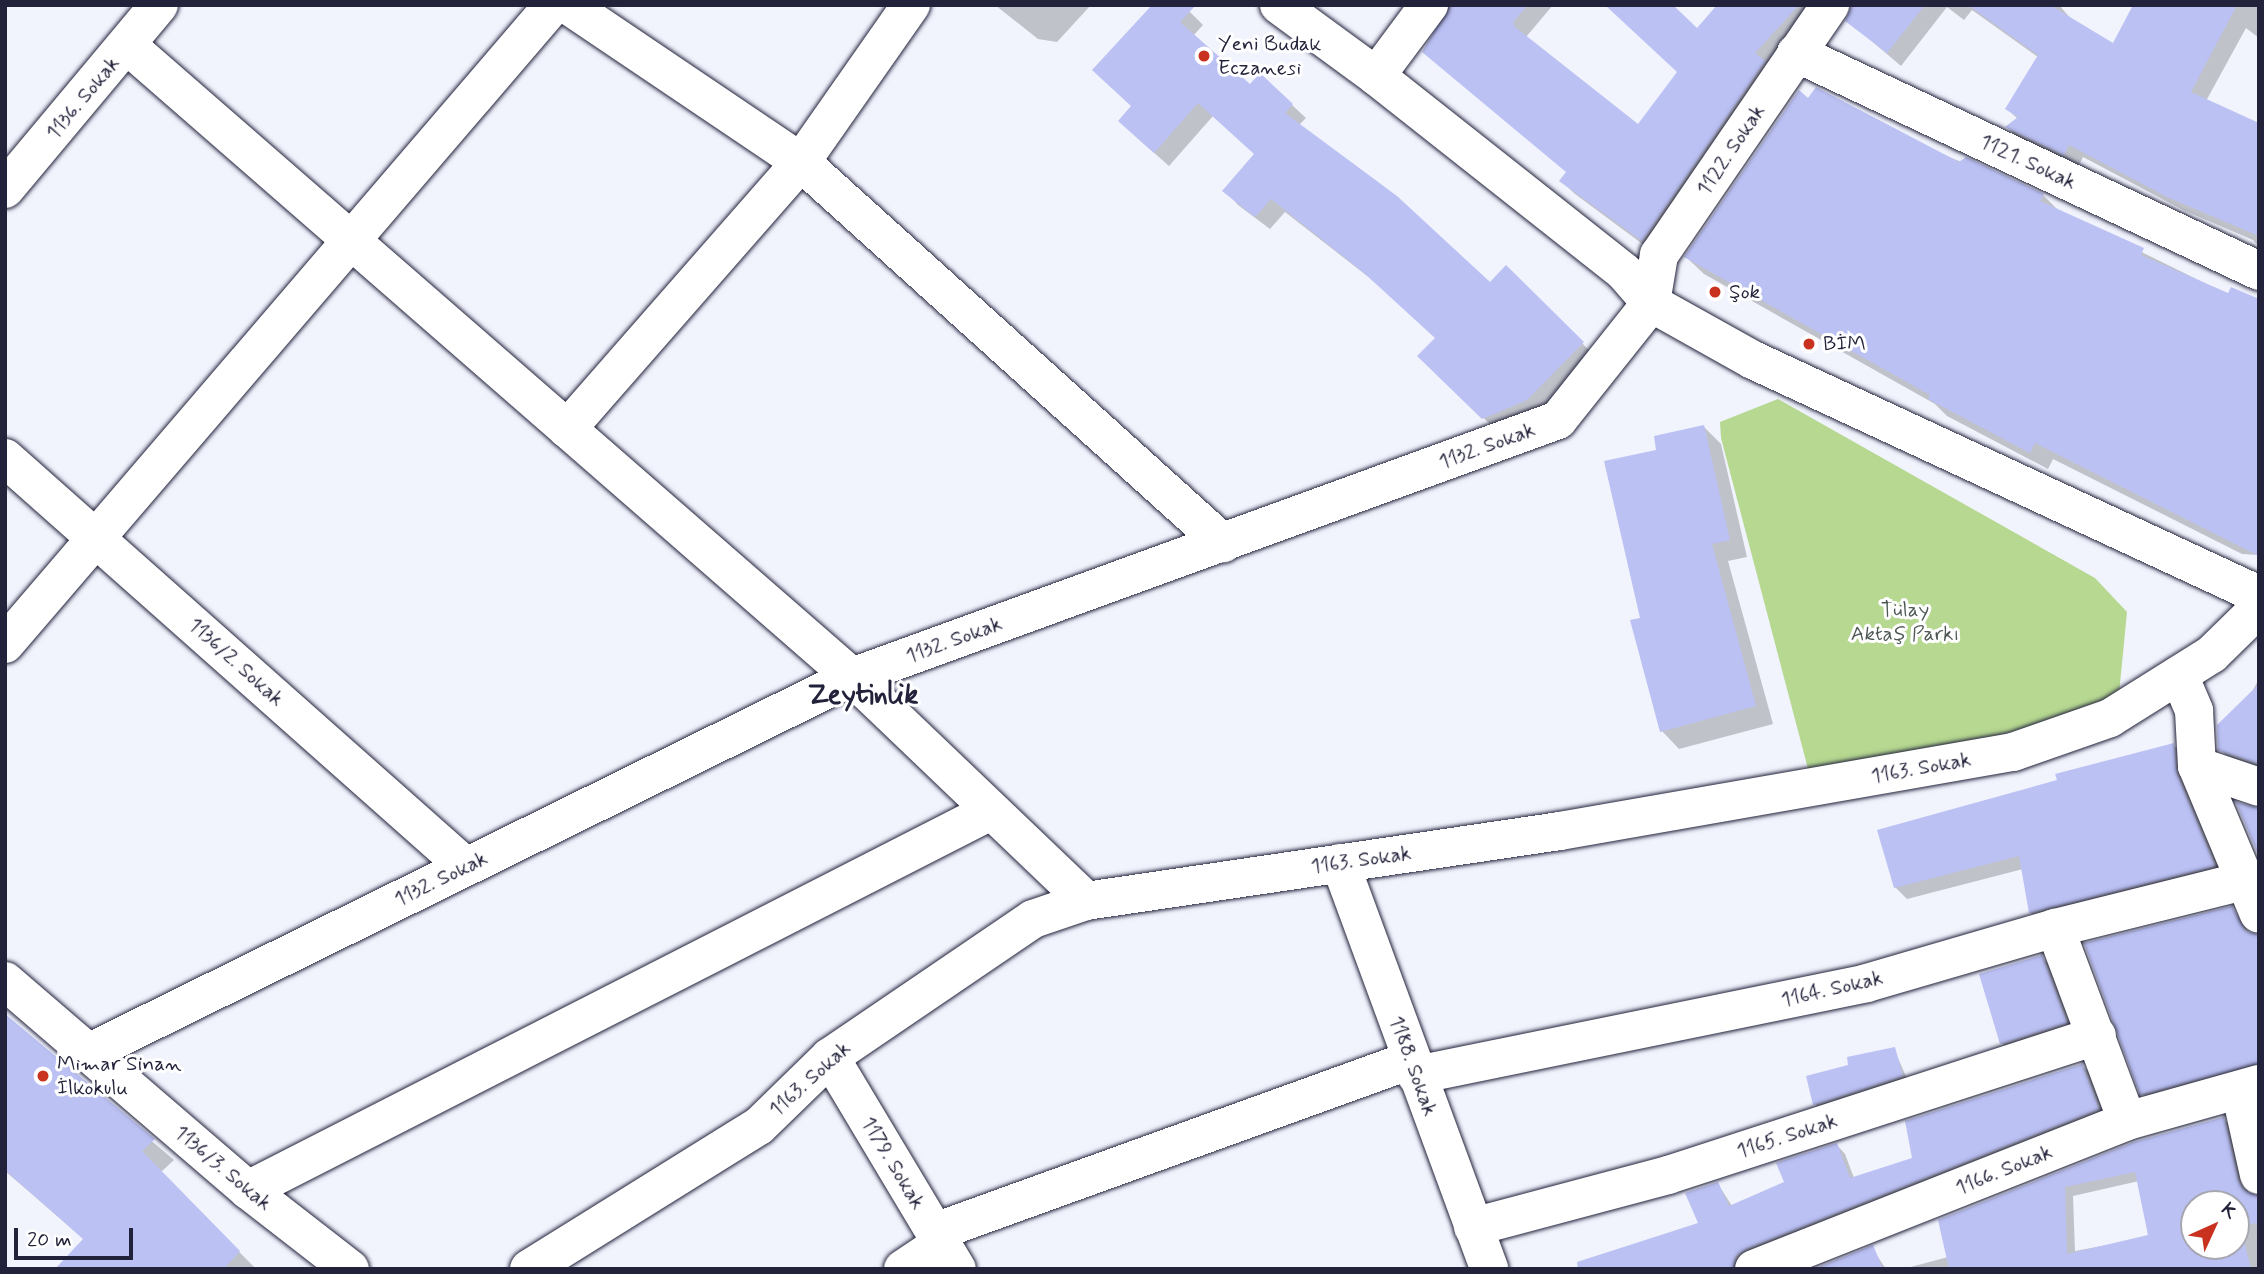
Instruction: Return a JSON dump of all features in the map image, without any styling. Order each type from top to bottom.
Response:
[{"type":"street","name":"1136. Sokak","points":[[5,189],[159,5]]},
{"type":"street","points":[[5,644],[94,537],[352,242],[552,5]]},
{"type":"street","points":[[568,5],[801,162],[1223,543]]},
{"type":"street","points":[[567,429],[801,162],[911,5]]},
{"type":"street","points":[[1279,5],[1376,76],[1624,272],[1651,303],[1753,360],[2259,595]]},
{"type":"street","points":[[1376,76],[1429,5]]},
{"type":"street","name":"1122. Sokak","points":[[1651,303],[1659,255],[1830,5]]},
{"type":"street","points":[[127,45],[852,677],[1086,901]]},
{"type":"street","name":"1121. Sokak","points":[[1796,53],[2259,271]]},
{"type":"street","name":"1132. Sokak","points":[[88,1053],[852,677],[1558,420],[1651,303]]},
{"type":"street","name":"1136/2. Sokak","points":[[5,458],[466,867]]},
{"type":"street","name":"1163. Sokak","points":[[529,1269],[759,1126],[830,1057],[1033,919],[1086,901],[1560,831],[2013,752],[2110,718],[2212,654],[2259,608]]},
{"type":"street","points":[[2179,675],[2194,711],[2197,766],[2251,898]]},
{"type":"street","points":[[2197,766],[2259,788]]},
{"type":"street","points":[[248,1191],[991,811]]},
{"type":"street","name":"1188. Sokak","points":[[1340,863],[1489,1269]]},
{"type":"street","name":"1164. Sokak","points":[[945,1248],[1414,1068],[1867,983],[2055,928],[2251,898]]},
{"type":"street","points":[[2055,928],[2127,1121]]},
{"type":"street","name":"1136/3. Sokak","points":[[5,981],[248,1191],[350,1269]]},
{"type":"street","name":"1165. Sokak","points":[[1473,1227],[1668,1175],[2097,1036]]},
{"type":"street","name":"1179. Sokak","points":[[830,1057],[945,1248]]},
{"type":"street","points":[[2249,1087],[2259,1175]]},
{"type":"street","name":"1166. Sokak","points":[[1754,1269],[2127,1121],[2249,1087]]},
{"type":"street","points":[[903,1269],[945,1248]]},
{"type":"green space","name":"Tülay Aktaş Parkı","points":[[1778,399],[2095,578],[2127,612],[2118,704],[1812,784],[1721,438],[1720,422]]},
{"type":"building","points":[[1152,5],[1196,5],[1180,22],[1250,84],[1260,73],[1293,104],[1285,113],[1397,196],[1490,282],[1506,265],[1584,342],[1527,400],[1482,419],[1417,356],[1435,338],[1364,273],[1271,199],[1255,217],[1222,191],[1254,154],[1198,103],[1154,153],[1118,121],[1131,106],[1092,70]]},
{"type":"building","points":[[1450,5],[1528,5],[1513,22],[1515,27],[1638,124],[1677,72],[1605,5],[1673,5],[1697,28],[1717,5],[1799,5],[1755,53],[1765,61],[1642,241],[1559,181],[1566,172],[1422,52]]},
{"type":"building","points":[[1852,5],[1925,5],[1887,53],[1845,21]]},
{"type":"building","points":[[1968,5],[2050,5],[2113,43],[2133,5],[2237,5],[2191,92],[2259,123],[2259,236],[2167,197],[2069,145],[2064,155],[2005,127],[2018,117],[2005,109],[2038,55]]},
{"type":"building","points":[[1816,87],[1959,162],[1966,157],[2044,194],[2040,201],[2144,248],[2141,255],[2228,293],[2231,287],[2259,299],[2259,556],[2035,443],[2030,453],[1928,399],[1930,395],[1684,257],[1799,90],[1808,98]]},
{"type":"building","points":[[1704,425],[1730,540],[1712,544],[1756,706],[1660,732],[1630,620],[1640,618],[1604,461],[1656,450],[1654,436]]},
{"type":"building","points":[[2259,684],[2259,764],[2218,750],[2217,725]]},
{"type":"building","points":[[2174,743],[2177,774],[2215,866],[2029,913],[2019,856],[1894,888],[1877,830],[2057,780],[2055,774]]},
{"type":"building","points":[[2236,802],[2259,808],[2259,857]]},
{"type":"building","points":[[2232,906],[2245,931],[2259,935],[2259,1063],[2140,1095],[2084,943]]},
{"type":"building","points":[[2042,955],[2067,1023],[2000,1044],[1979,974]]},
{"type":"building","points":[[5,1014],[155,1139],[142,1151],[240,1251],[224,1269],[55,1269],[83,1239],[5,1170]]},
{"type":"building","points":[[1895,1047],[1903,1076],[1813,1105],[1806,1076],[1848,1065],[1847,1057]]},
{"type":"building","points":[[2082,1064],[2099,1109],[1746,1249],[1736,1256],[1733,1269],[1578,1269],[1577,1262],[1698,1223],[1685,1193],[1718,1182],[1729,1206],[1784,1182],[1776,1163],[1837,1143],[1850,1178],[1912,1158],[1905,1121]]},
{"type":"building","points":[[2224,1117],[2238,1180],[2243,1190],[2180,1190],[2180,1260],[2249,1260],[2251,1269],[1949,1269],[1938,1220],[2134,1142]],"holes":[[[2135,1172],[2148,1235],[2067,1254],[2065,1187]]]},
{"type":"building","points":[[2250,1193],[2259,1196],[2259,1223],[2250,1224]]},
{"type":"building","points":[[1873,1245],[1883,1269],[1814,1269]]},
{"type":"place","name":"Yeni Budak Eczanesi","points":[[1204,56]]},
{"type":"place","name":"Şok","points":[[1715,292]]},
{"type":"place","name":"BİM","points":[[1809,344]]},
{"type":"place","name":"Mimar Sinan İlkokulu","points":[[43,1076]]},
{"type":"district","name":"Zeytinlik","points":[[863,696]]}]
